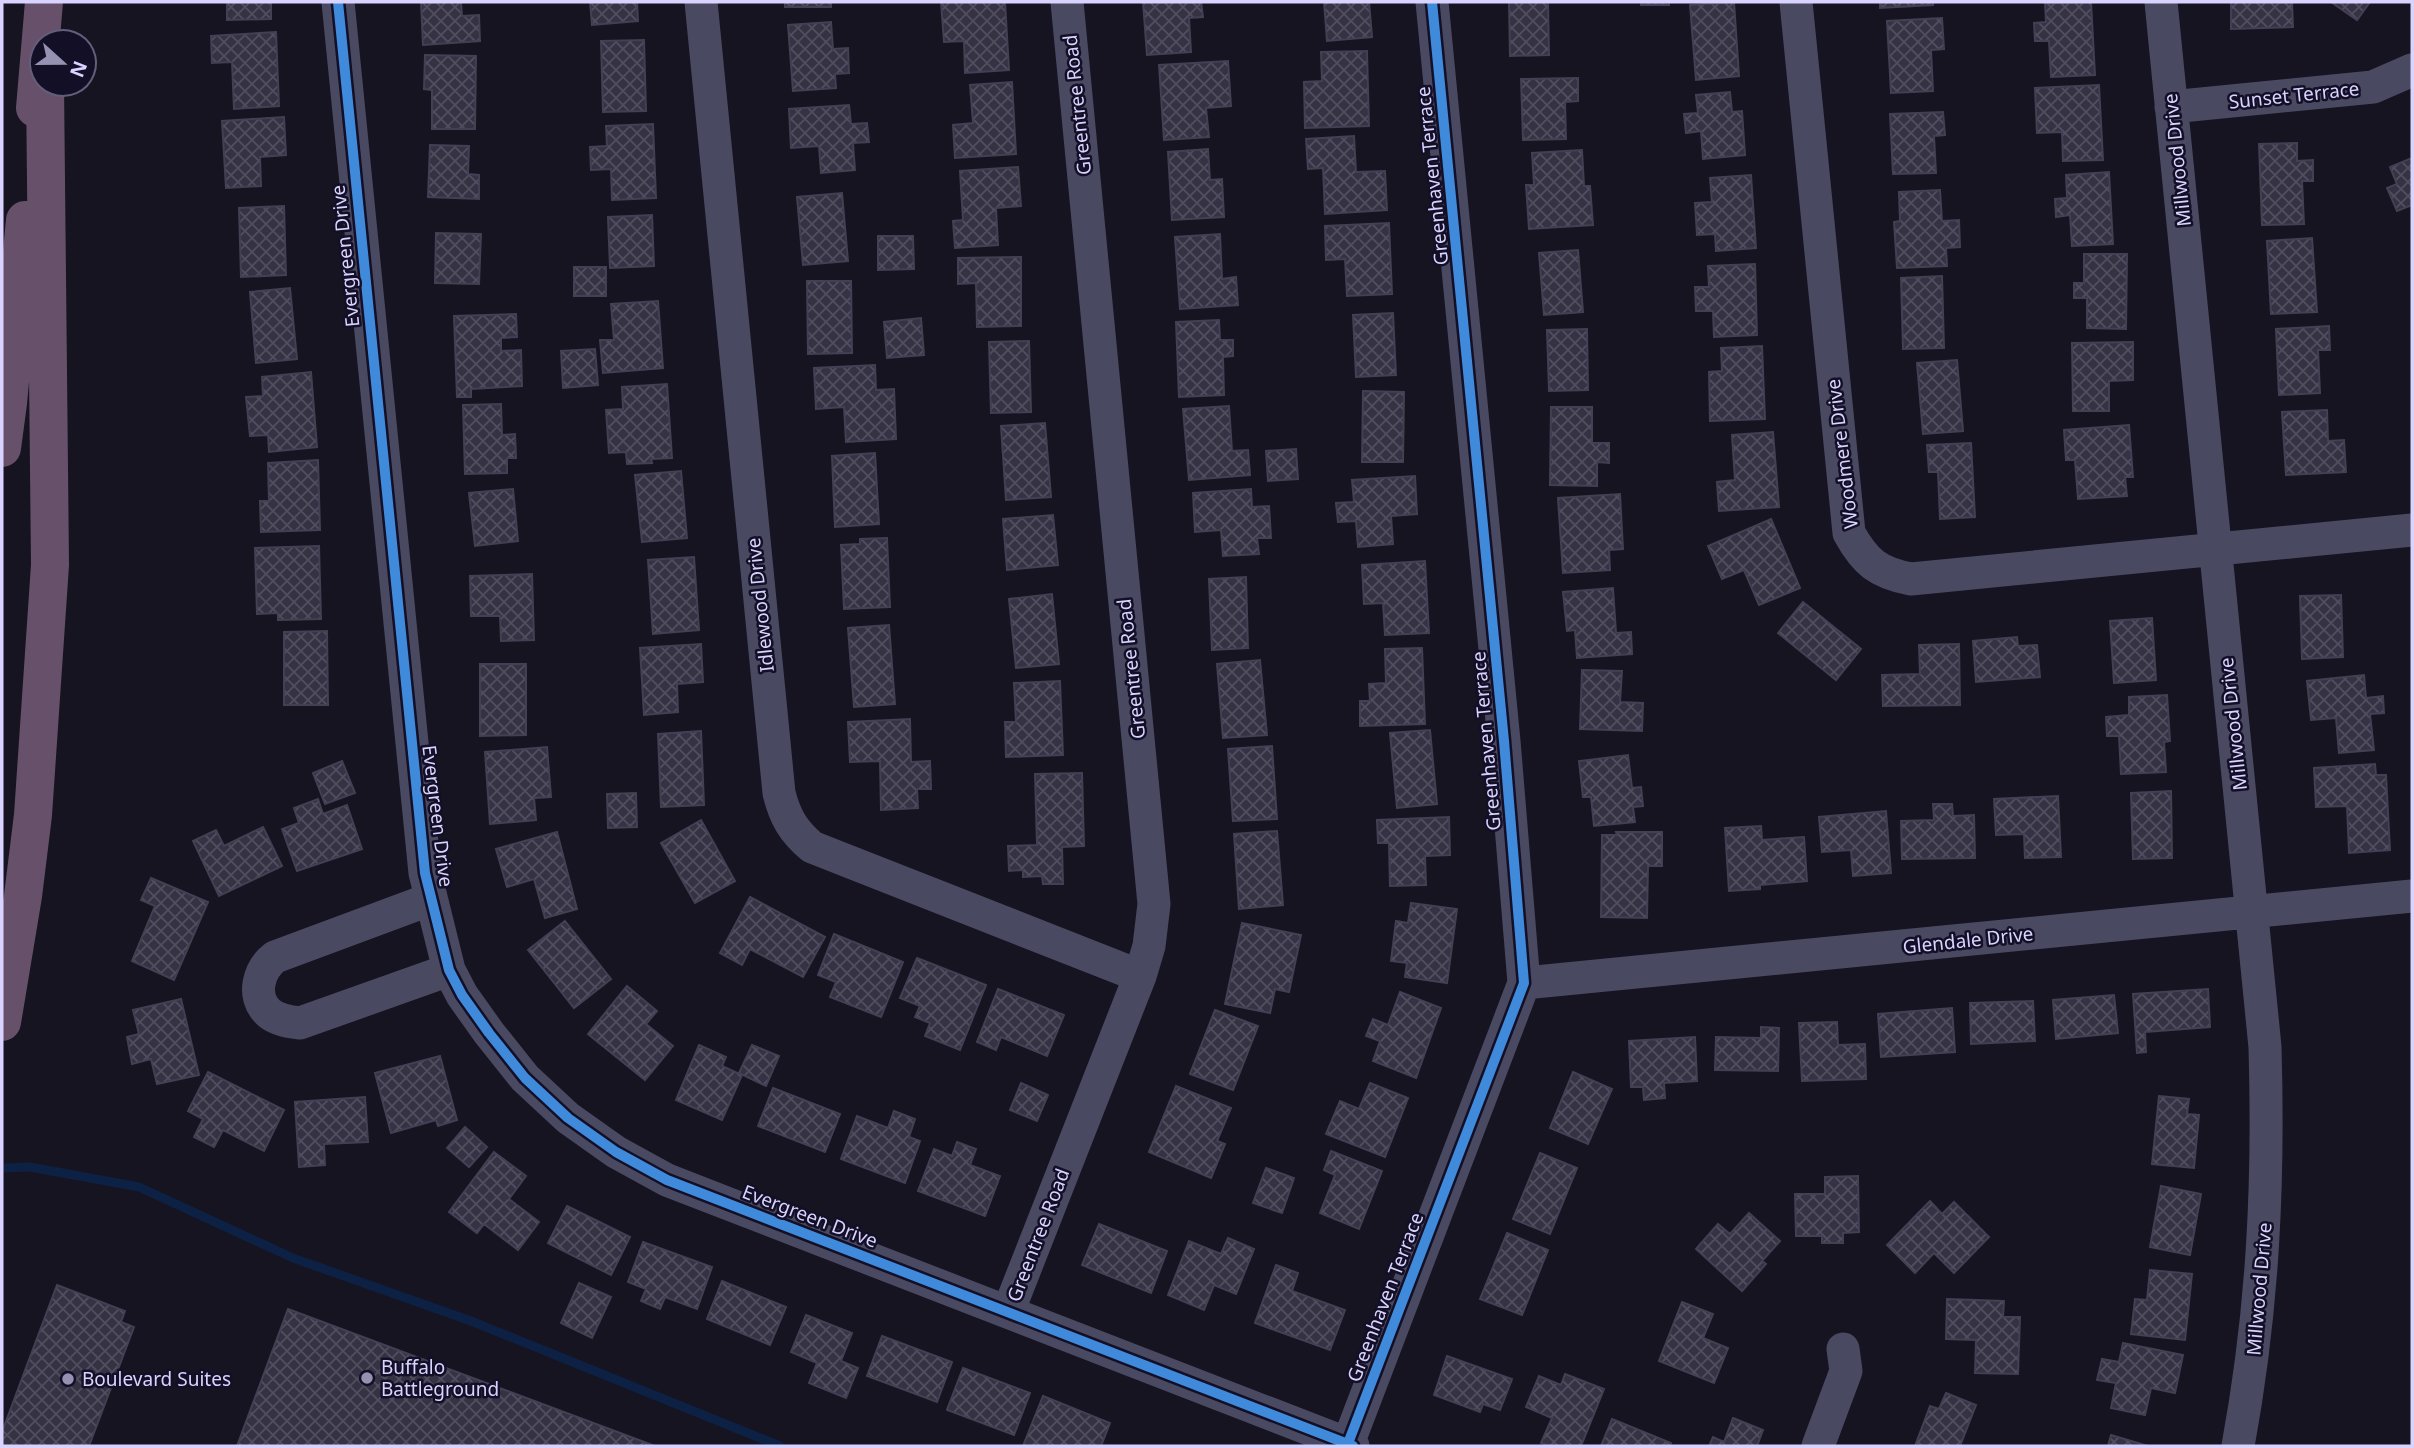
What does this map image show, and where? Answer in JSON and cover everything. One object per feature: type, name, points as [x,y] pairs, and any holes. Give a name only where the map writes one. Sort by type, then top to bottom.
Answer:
[{"type":"highway","points":[[2,448],[44,17]]},
{"type":"highway","points":[[2,1021],[23,896],[33,815],[50,565],[45,98]]},
{"type":"street","name":"Evergreen Drive","points":[[338,2],[422,844],[431,899],[449,970],[461,995],[526,1078],[568,1118],[616,1152],[667,1180],[1349,1446]]},
{"type":"street","name":"Idlewood Drive","points":[[701,2],[779,793],[785,816],[796,833],[812,847],[1140,976]]},
{"type":"street","name":"Greentree Road","points":[[1008,1312],[1140,976],[1149,946],[1154,904],[1067,2]]},
{"type":"street","name":"Greenhaven Terrace","points":[[1349,1446],[1524,983],[1504,741],[1432,2]]},
{"type":"street","name":"Woodmere Drive","points":[[1796,2],[1849,533],[1860,552],[1877,569],[1892,576],[1911,579],[2412,530]]},
{"type":"street","name":"Millwood Drive","points":[[2161,2],[2265,1047],[2268,1135],[2265,1222],[2256,1337],[2238,1446]]},
{"type":"street","name":"Sunset Terrace","points":[[2171,107],[2373,87],[2412,70]]},
{"type":"street","name":"Glendale Drive","points":[[1524,983],[2412,896]]},
{"type":"street","name":"Evergreen Drive","points":[[431,899],[275,957],[263,966],[258,984],[261,1002],[268,1013],[285,1021],[300,1023],[449,970]]},
{"type":"street","points":[[1818,1446],[1846,1371],[1843,1349]]},
{"type":"building","points":[[227,2],[271,2],[271,19],[227,20]]},
{"type":"building","points":[[421,2],[461,2],[462,16],[479,15],[480,41],[423,45]]},
{"type":"building","points":[[590,2],[637,2],[638,21],[592,25]]},
{"type":"building","points":[[785,2],[831,2],[831,7],[785,7]]},
{"type":"building","points":[[941,2],[1005,2],[1009,70],[965,73],[964,41],[944,42]]},
{"type":"building","points":[[1143,2],[1201,2],[1203,17],[1189,18],[1191,52],[1147,55]]},
{"type":"building","points":[[1324,2],[1369,2],[1372,37],[1327,41]]},
{"type":"building","points":[[1509,2],[1548,2],[1549,55],[1510,56]]},
{"type":"building","points":[[1641,2],[1669,2],[1669,5],[1641,5]]},
{"type":"building","points":[[1734,2],[1739,76],[1696,80],[1690,5]]},
{"type":"building","points":[[1880,2],[1933,2],[1933,5],[1880,8]]},
{"type":"building","points":[[2091,2],[2095,75],[2051,77],[2049,41],[2035,41],[2034,23],[2046,22],[2045,3]]},
{"type":"building","points":[[2231,2],[2292,2],[2293,27],[2231,29]]},
{"type":"building","points":[[2331,2],[2370,2],[2357,20]]},
{"type":"building","points":[[1942,18],[1944,49],[1931,50],[1933,91],[1891,93],[1887,21]]},
{"type":"building","points":[[831,22],[833,49],[848,48],[849,73],[835,74],[836,88],[793,91],[788,25]]},
{"type":"building","points":[[276,32],[279,106],[234,109],[232,62],[212,63],[211,36]]},
{"type":"building","points":[[644,40],[646,111],[603,112],[601,41]]},
{"type":"building","points":[[1367,51],[1369,126],[1305,128],[1304,82],[1322,81],[1321,52]]},
{"type":"building","points":[[425,55],[476,56],[475,129],[432,129],[432,90],[424,89]]},
{"type":"building","points":[[1228,61],[1231,106],[1206,108],[1209,137],[1164,140],[1159,65]]},
{"type":"building","points":[[1578,78],[1578,101],[1565,102],[1566,139],[1523,140],[1521,79]]},
{"type":"building","points":[[1012,82],[1016,154],[955,158],[953,125],[973,123],[970,85]]},
{"type":"building","points":[[2099,85],[2103,160],[2063,161],[2062,132],[2037,133],[2035,88]]},
{"type":"building","points":[[1730,92],[1732,112],[1742,111],[1745,155],[1703,159],[1701,131],[1686,133],[1684,114],[1698,113],[1696,95]]},
{"type":"building","points":[[849,105],[851,124],[867,123],[869,142],[853,143],[855,170],[821,173],[819,146],[791,148],[789,109]]},
{"type":"building","points":[[1943,112],[1945,135],[1934,136],[1936,173],[1893,174],[1890,114]]},
{"type":"building","points":[[284,117],[286,155],[260,157],[261,186],[226,188],[222,121]]},
{"type":"building","points":[[653,124],[656,198],[612,200],[611,169],[591,170],[590,147],[607,146],[606,126]]},
{"type":"building","points":[[1354,136],[1356,172],[1385,171],[1387,210],[1325,214],[1323,168],[1308,169],[1306,139]]},
{"type":"building","points":[[2297,143],[2297,161],[2313,160],[2313,181],[2302,181],[2304,224],[2262,225],[2259,144]]},
{"type":"building","points":[[430,145],[469,146],[468,174],[479,175],[479,199],[428,197]]},
{"type":"building","points":[[1208,149],[1210,180],[1222,179],[1224,217],[1172,220],[1168,152]]},
{"type":"building","points":[[1582,150],[1584,186],[1590,186],[1593,225],[1529,229],[1526,185],[1534,185],[1532,153]]},
{"type":"building","points":[[2412,158],[2412,205],[2397,211],[2387,188],[2397,184],[2390,167]]},
{"type":"building","points":[[1018,167],[1021,206],[996,208],[998,245],[955,248],[953,221],[963,220],[960,171]]},
{"type":"building","points":[[2109,172],[2113,244],[2072,246],[2070,215],[2056,217],[2055,199],[2067,198],[2066,175]]},
{"type":"building","points":[[1751,175],[1756,248],[1716,251],[1715,234],[1697,235],[1695,203],[1712,202],[1710,178]]},
{"type":"building","points":[[1940,190],[1942,221],[1959,220],[1960,247],[1946,248],[1947,266],[1897,268],[1894,222],[1900,221],[1899,192]]},
{"type":"building","points":[[842,193],[848,261],[803,265],[797,197]]},
{"type":"building","points":[[284,206],[286,275],[241,277],[239,208]]},
{"type":"building","points":[[652,215],[654,266],[610,268],[608,217]]},
{"type":"building","points":[[1389,223],[1392,294],[1347,296],[1345,259],[1326,260],[1325,226]]},
{"type":"building","points":[[436,233],[481,234],[479,284],[435,283]]},
{"type":"building","points":[[1220,234],[1222,279],[1236,277],[1238,305],[1180,309],[1175,237]]},
{"type":"building","points":[[878,236],[913,236],[914,269],[878,270]]},
{"type":"building","points":[[2312,238],[2317,312],[2271,314],[2267,241]]},
{"type":"building","points":[[1578,250],[1583,312],[1544,315],[1539,253]]},
{"type":"building","points":[[2084,254],[2127,254],[2126,329],[2087,328],[2087,298],[2074,298],[2074,283],[2084,283]]},
{"type":"building","points":[[1021,257],[1021,326],[977,327],[976,283],[958,284],[958,258]]},
{"type":"building","points":[[1755,264],[1757,335],[1714,337],[1713,311],[1696,311],[1695,287],[1709,287],[1708,266]]},
{"type":"building","points":[[574,267],[606,267],[606,296],[574,296]]},
{"type":"building","points":[[1942,276],[1944,348],[1903,349],[1901,278]]},
{"type":"building","points":[[807,281],[851,281],[852,353],[808,354]]},
{"type":"building","points":[[290,288],[297,359],[256,363],[250,292]]},
{"type":"building","points":[[658,301],[663,368],[603,373],[600,340],[614,340],[611,304]]},
{"type":"building","points":[[1393,313],[1396,375],[1356,377],[1353,315]]},
{"type":"building","points":[[516,314],[517,337],[501,338],[501,351],[521,350],[522,386],[471,389],[471,397],[457,397],[454,316]]},
{"type":"building","points":[[921,318],[924,355],[887,358],[884,322]]},
{"type":"building","points":[[1219,320],[1220,340],[1233,340],[1233,356],[1223,357],[1224,395],[1179,397],[1176,322]]},
{"type":"building","points":[[2329,326],[2330,350],[2318,350],[2320,393],[2279,395],[2276,329]]},
{"type":"building","points":[[1587,329],[1588,390],[1549,391],[1547,330]]},
{"type":"building","points":[[1029,341],[1031,412],[991,413],[989,342]]},
{"type":"building","points":[[2133,342],[2133,380],[2109,381],[2109,411],[2073,411],[2072,343]]},
{"type":"building","points":[[1762,346],[1765,419],[1710,421],[1709,372],[1722,371],[1721,348]]},
{"type":"building","points":[[595,349],[598,385],[563,388],[561,351]]},
{"type":"building","points":[[1957,360],[1963,431],[1923,434],[1917,363]]},
{"type":"building","points":[[875,365],[876,390],[894,389],[896,439],[846,442],[844,407],[816,409],[814,368]]},
{"type":"building","points":[[311,372],[317,447],[269,452],[268,435],[250,436],[246,397],[263,396],[262,377]]},
{"type":"building","points":[[667,384],[672,458],[651,459],[652,463],[627,464],[626,452],[609,453],[606,410],[623,409],[622,387]]},
{"type":"building","points":[[1363,391],[1404,392],[1403,462],[1362,462]]},
{"type":"building","points":[[501,404],[502,435],[515,434],[516,458],[507,458],[507,473],[465,474],[463,405]]},
{"type":"building","points":[[1229,406],[1232,451],[1248,450],[1250,475],[1189,480],[1183,409]]},
{"type":"building","points":[[1551,407],[1592,407],[1592,443],[1609,443],[1609,463],[1597,462],[1597,486],[1550,485]]},
{"type":"building","points":[[2327,410],[2328,441],[2344,440],[2346,472],[2286,475],[2282,412]]},
{"type":"building","points":[[1045,423],[1051,497],[1006,500],[1001,426]]},
{"type":"building","points":[[2129,425],[2133,477],[2125,477],[2127,496],[2078,499],[2075,460],[2066,460],[2064,430]]},
{"type":"building","points":[[1773,432],[1779,507],[1719,511],[1717,482],[1735,480],[1732,435]]},
{"type":"building","points":[[1971,443],[1975,517],[1940,519],[1938,472],[1929,472],[1927,445]]},
{"type":"building","points":[[1296,449],[1298,479],[1268,481],[1266,451]]},
{"type":"building","points":[[875,453],[879,524],[835,527],[832,456]]},
{"type":"building","points":[[318,460],[320,530],[261,532],[260,501],[269,501],[268,463]]},
{"type":"building","points":[[681,471],[687,538],[642,542],[635,475]]},
{"type":"building","points":[[1415,476],[1417,514],[1391,516],[1393,544],[1358,547],[1356,521],[1338,522],[1336,503],[1354,502],[1352,480]]},
{"type":"building","points":[[513,489],[518,541],[475,546],[469,493]]},
{"type":"building","points":[[1251,489],[1252,507],[1269,506],[1271,538],[1257,538],[1259,554],[1223,556],[1221,530],[1195,532],[1193,493]]},
{"type":"building","points":[[1620,494],[1623,549],[1609,550],[1610,570],[1563,573],[1558,498]]},
{"type":"building","points":[[1053,515],[1058,565],[1007,570],[1003,519]]},
{"type":"building","points":[[1771,519],[1800,588],[1759,605],[1744,570],[1722,579],[1708,546]]},
{"type":"building","points":[[887,538],[890,607],[844,609],[841,545],[860,544],[860,539]]},
{"type":"building","points":[[319,546],[321,619],[278,620],[278,613],[257,614],[255,548]]},
{"type":"building","points":[[694,557],[699,630],[653,634],[648,560]]},
{"type":"building","points":[[1425,561],[1429,633],[1385,635],[1383,603],[1364,604],[1362,565]]},
{"type":"building","points":[[532,574],[534,640],[501,641],[500,616],[471,616],[470,576]]},
{"type":"building","points":[[1246,577],[1248,648],[1212,650],[1209,579]]},
{"type":"building","points":[[1613,588],[1616,633],[1631,632],[1632,654],[1577,658],[1575,630],[1567,631],[1563,592]]},
{"type":"building","points":[[1052,594],[1059,664],[1016,668],[1009,599]]},
{"type":"building","points":[[2341,595],[2343,657],[2302,659],[2300,596]]},
{"type":"building","points":[[1803,602],[1861,649],[1836,680],[1778,633]]},
{"type":"building","points":[[2152,618],[2156,680],[2114,683],[2110,621]]},
{"type":"building","points":[[889,625],[895,704],[854,707],[848,628]]},
{"type":"building","points":[[327,631],[328,705],[284,705],[284,632]]},
{"type":"building","points":[[2017,637],[2018,646],[2037,645],[2040,677],[1976,682],[1973,641]]},
{"type":"building","points":[[701,644],[703,682],[677,684],[678,712],[644,715],[640,648]]},
{"type":"building","points":[[1959,644],[1960,705],[1883,706],[1882,675],[1920,674],[1919,645]]},
{"type":"building","points":[[1422,648],[1425,724],[1360,726],[1360,701],[1370,701],[1369,684],[1386,683],[1385,649]]},
{"type":"building","points":[[1260,660],[1267,735],[1223,738],[1217,664]]},
{"type":"building","points":[[480,664],[526,664],[526,735],[480,736]]},
{"type":"building","points":[[1582,670],[1622,671],[1620,702],[1643,703],[1642,731],[1580,729]]},
{"type":"building","points":[[2364,675],[2366,698],[2383,696],[2384,713],[2370,714],[2374,750],[2339,753],[2336,718],[2311,720],[2307,681]]},
{"type":"building","points":[[1060,681],[1063,755],[1006,757],[1005,722],[1016,722],[1014,683]]},
{"type":"building","points":[[2167,695],[2170,741],[2164,742],[2166,772],[2121,774],[2119,736],[2107,736],[2106,717],[2129,715],[2129,697]]},
{"type":"building","points":[[910,719],[911,762],[930,761],[931,789],[917,789],[918,808],[881,810],[880,761],[850,762],[848,722]]},
{"type":"building","points":[[1430,730],[1437,804],[1397,808],[1390,733]]},
{"type":"building","points":[[701,731],[704,805],[661,807],[658,734]]},
{"type":"building","points":[[1272,746],[1277,819],[1233,821],[1228,749]]},
{"type":"building","points":[[547,747],[551,797],[534,798],[536,820],[490,824],[485,752]]},
{"type":"building","points":[[1628,755],[1632,788],[1641,787],[1643,806],[1633,807],[1635,822],[1594,826],[1591,797],[1583,797],[1579,761]]},
{"type":"building","points":[[342,761],[355,793],[325,804],[313,773]]},
{"type":"building","points":[[2375,764],[2376,775],[2386,775],[2390,850],[2349,853],[2347,806],[2316,807],[2314,768]]},
{"type":"building","points":[[1082,773],[1084,846],[1062,847],[1063,884],[1043,884],[1042,876],[1023,877],[1023,870],[1009,871],[1008,846],[1037,845],[1035,774]]},
{"type":"building","points":[[2171,791],[2172,858],[2133,859],[2131,793]]},
{"type":"building","points":[[636,793],[637,827],[608,828],[607,794]]},
{"type":"building","points":[[2058,796],[2061,857],[2025,858],[2024,834],[1996,835],[1994,799]]},
{"type":"building","points":[[318,799],[323,814],[347,805],[362,849],[297,871],[282,829],[299,823],[294,808]]},
{"type":"building","points":[[1933,804],[1952,804],[1953,816],[1974,815],[1975,858],[1902,859],[1901,821],[1934,820]]},
{"type":"building","points":[[1886,811],[1891,873],[1853,876],[1851,850],[1822,852],[1819,817]]},
{"type":"building","points":[[1449,817],[1450,855],[1425,856],[1426,885],[1390,886],[1389,843],[1378,843],[1377,820]]},
{"type":"building","points":[[701,820],[735,881],[695,903],[661,843]]},
{"type":"building","points":[[1761,826],[1762,840],[1804,837],[1807,881],[1729,891],[1725,828]]},
{"type":"building","points":[[263,827],[282,866],[219,896],[193,841],[216,830],[224,846]]},
{"type":"building","points":[[1277,831],[1283,905],[1239,909],[1234,834]]},
{"type":"building","points":[[557,832],[577,909],[545,918],[534,879],[507,887],[496,849]]},
{"type":"building","points":[[1616,832],[1662,832],[1662,866],[1648,866],[1647,918],[1601,917],[1602,835],[1617,835]]},
{"type":"building","points":[[151,878],[208,902],[174,980],[132,961],[155,906],[141,900]]},
{"type":"building","points":[[750,897],[825,937],[803,977],[750,949],[742,965],[720,953]]},
{"type":"building","points":[[1411,903],[1457,909],[1447,983],[1405,977],[1407,963],[1391,961],[1396,921],[1408,923]]},
{"type":"building","points":[[565,921],[611,979],[574,1008],[528,950]]},
{"type":"building","points":[[1242,923],[1301,935],[1289,992],[1275,989],[1270,1013],[1225,1004]]},
{"type":"building","points":[[834,934],[903,962],[881,1017],[830,997],[836,982],[818,975]]},
{"type":"building","points":[[917,958],[986,985],[960,1050],[925,1036],[930,1023],[915,1017],[920,1006],[900,998]]},
{"type":"building","points":[[627,986],[657,1011],[646,1024],[673,1046],[645,1080],[588,1034]]},
{"type":"building","points":[[998,989],[1064,1015],[1047,1056],[1001,1037],[996,1050],[977,1042]]},
{"type":"building","points":[[2208,989],[2210,1027],[2145,1032],[2146,1052],[2137,1053],[2133,994]]},
{"type":"building","points":[[1400,992],[1441,1008],[1416,1078],[1373,1061],[1380,1041],[1366,1036],[1373,1019],[1388,1025]]},
{"type":"building","points":[[2114,995],[2118,1033],[2056,1039],[2053,1000]]},
{"type":"building","points":[[181,999],[199,1075],[157,1084],[151,1059],[132,1064],[127,1037],[139,1034],[133,1010]]},
{"type":"building","points":[[2033,1001],[2035,1041],[1971,1044],[1970,1003]]},
{"type":"building","points":[[1952,1008],[1955,1052],[1881,1057],[1878,1014]]},
{"type":"building","points":[[1215,1010],[1258,1026],[1233,1090],[1190,1074]]},
{"type":"building","points":[[1837,1022],[1838,1045],[1865,1044],[1866,1079],[1802,1081],[1799,1023]]},
{"type":"building","points":[[1761,1027],[1779,1028],[1778,1071],[1715,1070],[1716,1037],[1761,1038]]},
{"type":"building","points":[[1695,1037],[1697,1081],[1664,1083],[1665,1098],[1644,1100],[1643,1087],[1631,1087],[1629,1041]]},
{"type":"building","points":[[699,1045],[726,1057],[722,1066],[742,1075],[722,1120],[676,1100]]},
{"type":"building","points":[[752,1045],[779,1056],[766,1086],[739,1073]]},
{"type":"building","points":[[440,1056],[457,1120],[438,1126],[436,1120],[391,1133],[375,1073]]},
{"type":"building","points":[[208,1072],[284,1110],[264,1151],[223,1130],[214,1147],[194,1137],[203,1119],[188,1111]]},
{"type":"building","points":[[1573,1072],[1612,1089],[1588,1144],[1550,1128]]},
{"type":"building","points":[[1021,1083],[1048,1095],[1037,1121],[1010,1110]]},
{"type":"building","points":[[1370,1083],[1408,1098],[1385,1157],[1326,1134],[1340,1101],[1359,1109]]},
{"type":"building","points":[[1176,1086],[1231,1108],[1217,1141],[1225,1144],[1211,1178],[1149,1152]]},
{"type":"building","points":[[773,1088],[840,1114],[825,1152],[758,1126]]},
{"type":"building","points":[[2159,1096],[2189,1099],[2187,1114],[2199,1115],[2194,1168],[2152,1164]]},
{"type":"building","points":[[365,1097],[368,1142],[324,1144],[325,1165],[299,1167],[295,1102]]},
{"type":"building","points":[[894,1111],[915,1119],[909,1137],[920,1141],[905,1183],[841,1159],[857,1116],[888,1128]]},
{"type":"building","points":[[465,1127],[487,1147],[469,1167],[447,1148]]},
{"type":"building","points":[[957,1142],[976,1149],[970,1165],[1000,1176],[985,1216],[918,1191],[934,1149],[952,1156]]},
{"type":"building","points":[[1331,1151],[1382,1171],[1359,1229],[1320,1213],[1335,1175],[1324,1170]]},
{"type":"building","points":[[494,1152],[526,1176],[509,1199],[539,1222],[518,1250],[484,1224],[477,1233],[449,1212]]},
{"type":"building","points":[[1540,1153],[1577,1168],[1550,1234],[1513,1219]]},
{"type":"building","points":[[1266,1168],[1294,1178],[1282,1213],[1253,1203]]},
{"type":"building","points":[[1858,1176],[1859,1232],[1843,1233],[1843,1243],[1822,1243],[1822,1236],[1796,1236],[1795,1194],[1825,1194],[1825,1177]]},
{"type":"building","points":[[2161,1186],[2201,1194],[2190,1255],[2150,1247]]},
{"type":"building","points":[[1930,1201],[1942,1214],[1954,1202],[1989,1237],[1954,1273],[1934,1253],[1915,1273],[1887,1245]]},
{"type":"building","points":[[567,1206],[630,1237],[611,1275],[548,1243]]},
{"type":"building","points":[[1749,1213],[1780,1241],[1762,1261],[1766,1264],[1742,1291],[1696,1249],[1718,1224],[1730,1234]]},
{"type":"building","points":[[1099,1224],[1167,1251],[1151,1293],[1082,1265]]},
{"type":"building","points":[[1507,1233],[1548,1250],[1522,1315],[1480,1299]]},
{"type":"building","points":[[1228,1238],[1254,1249],[1236,1294],[1214,1285],[1204,1310],[1168,1295],[1189,1241],[1221,1254]]},
{"type":"building","points":[[643,1242],[712,1267],[697,1309],[665,1297],[660,1309],[641,1301],[646,1289],[628,1282]]},
{"type":"building","points":[[1276,1265],[1298,1273],[1292,1291],[1345,1310],[1330,1350],[1255,1323]]},
{"type":"building","points":[[2150,1270],[2192,1274],[2185,1340],[2131,1334],[2135,1299],[2147,1300]]},
{"type":"building","points":[[722,1281],[786,1307],[770,1345],[707,1319]]},
{"type":"building","points":[[579,1283],[611,1297],[592,1338],[561,1323]]},
{"type":"building","name":"Boulevard Suites","points":[[57,1285],[125,1311],[121,1322],[134,1327],[89,1446],[2,1446],[2,1432]]},
{"type":"building","points":[[1947,1299],[2004,1301],[2003,1317],[2020,1317],[2018,1374],[1975,1373],[1976,1340],[1946,1339]]},
{"type":"building","points":[[1682,1302],[1713,1314],[1703,1338],[1728,1348],[1714,1383],[1659,1361]]},
{"type":"building","name":"Buffalo Battleground","points":[[288,1309],[655,1446],[237,1446]]},
{"type":"building","points":[[806,1315],[852,1333],[841,1361],[858,1368],[846,1398],[809,1383],[817,1363],[791,1352]]},
{"type":"building","points":[[882,1336],[952,1362],[937,1402],[867,1376]]},
{"type":"building","points":[[2123,1343],[2183,1355],[2175,1393],[2151,1388],[2145,1415],[2111,1408],[2116,1383],[2097,1380],[2102,1359],[2119,1362]]},
{"type":"building","points":[[1447,1356],[1512,1379],[1500,1410],[1483,1404],[1480,1412],[1434,1395]]},
{"type":"building","points":[[963,1368],[1030,1393],[1014,1435],[947,1410]]},
{"type":"building","points":[[1565,1374],[1604,1389],[1581,1446],[1549,1446],[1541,1443],[1552,1418],[1526,1407],[1539,1376],[1561,1385]]},
{"type":"building","points":[[1946,1393],[1976,1405],[1960,1446],[1915,1446],[1930,1406],[1939,1409]]},
{"type":"building","points":[[1043,1396],[1110,1423],[1101,1446],[1023,1446]]},
{"type":"building","points":[[1733,1418],[1763,1430],[1757,1446],[1709,1446],[1713,1437],[1724,1442]]},
{"type":"building","points":[[1612,1419],[1671,1443],[1670,1446],[1601,1446]]},
{"type":"building","points":[[2111,1435],[2148,1446],[2108,1446]]},
{"type":"waterway","points":[[4,1168],[30,1167],[139,1187],[293,1258],[471,1321],[780,1446]]},
{"type":"cycle path","points":[[338,2],[425,873],[449,970],[462,995],[525,1078],[568,1118],[616,1152],[667,1180],[1353,1446]]},
{"type":"cycle path","points":[[1347,1446],[1524,983],[1504,741],[1432,2]]},
{"type":"place","name":"Buffalo Battleground","points":[[367,1378]]},
{"type":"place","name":"Boulevard Suites","points":[[68,1379]]}]
